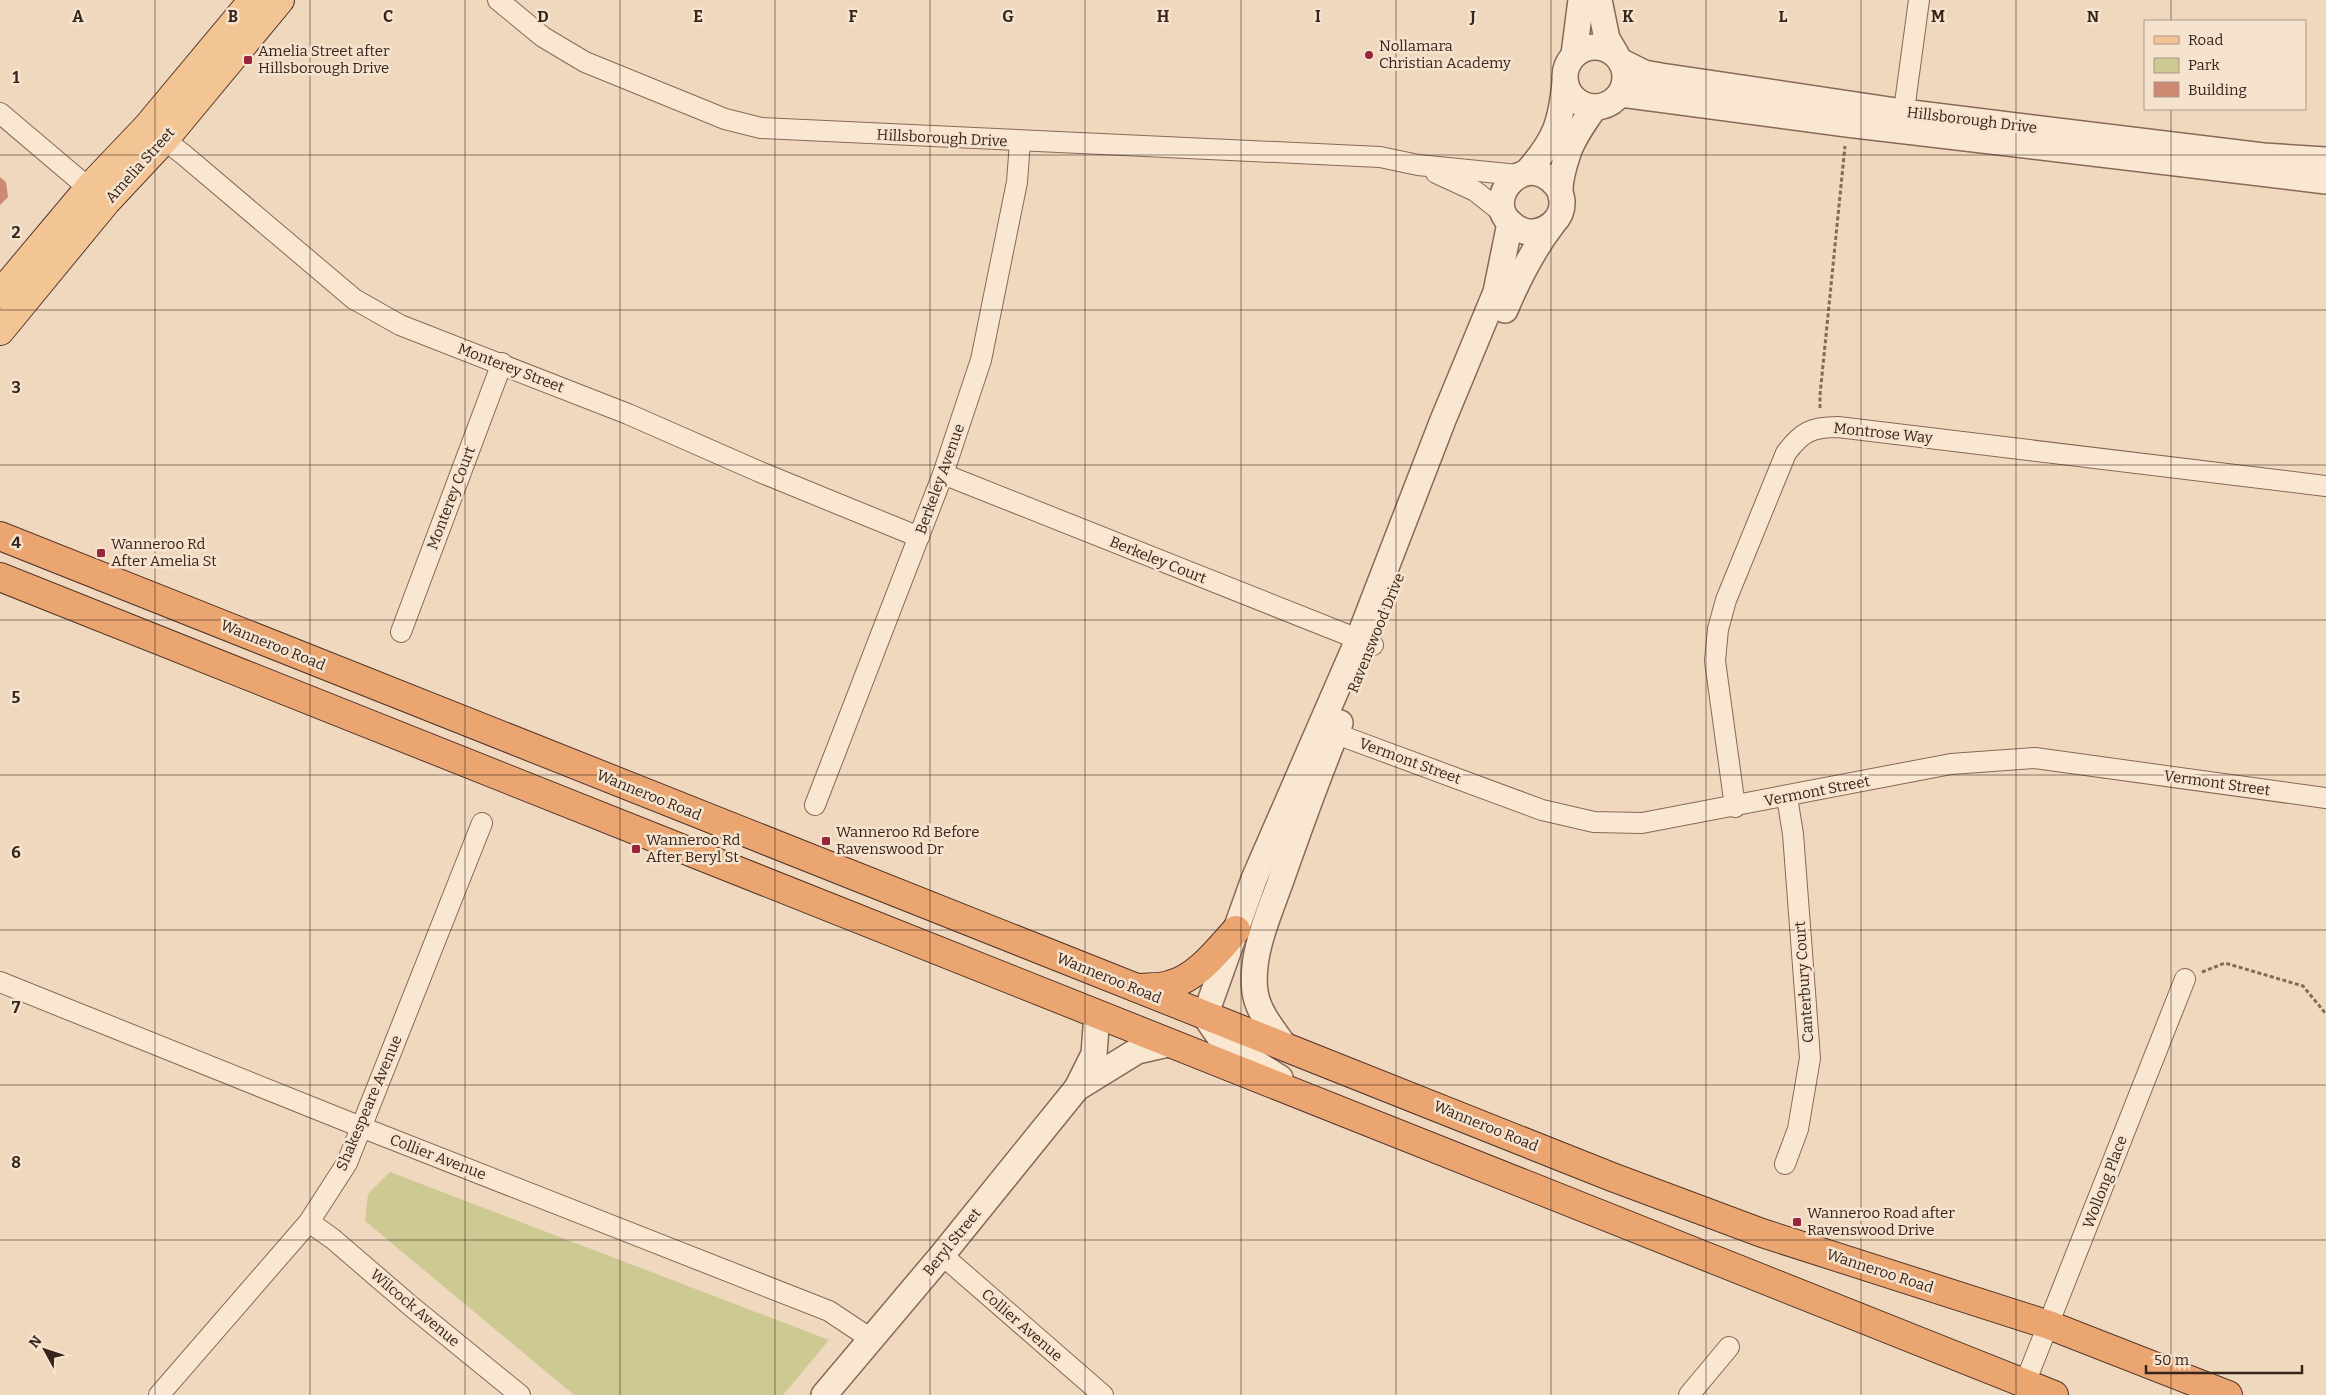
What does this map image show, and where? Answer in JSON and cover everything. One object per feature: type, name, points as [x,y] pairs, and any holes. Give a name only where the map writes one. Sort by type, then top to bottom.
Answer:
[{"type":"highway","name":"Wanneroo Road","points":[[0,536],[1612,1177],[1762,1233],[2049,1325],[2228,1395]]},
{"type":"highway","points":[[0,578],[2054,1395]]},
{"type":"highway","points":[[1133,988],[1170,985],[1188,977],[1213,956],[1236,930]]},
{"type":"main road","name":"Amelia Street","points":[[156,134],[253,0]]},
{"type":"main road","name":"Amelia Street","points":[[0,294],[156,134],[280,0]]},
{"type":"main road","name":"Amelia Street","points":[[0,331],[97,195]]},
{"type":"street","name":"Hillsborough Drive","points":[[498,0],[543,37],[585,62],[725,120],[761,128],[1020,142],[1380,157],[1418,165],[1523,174]]},
{"type":"street","points":[[1574,54],[1581,0]]},
{"type":"street","points":[[1565,82],[1573,98],[1587,106],[1595,107],[1614,101],[1621,94],[1625,84],[1625,73],[1619,58],[1607,39],[1599,0]]},
{"type":"street","points":[[1902,121],[1919,0]]},
{"type":"street","points":[[1595,107],[1568,151],[1562,172],[1560,191],[1562,203],[1559,215],[1552,224],[1542,230],[1531,233],[1519,230],[1507,218],[1501,203],[1503,192],[1509,182],[1523,174],[1555,135],[1563,105],[1565,72],[1568,62],[1574,54],[1582,49],[1595,46],[1607,48],[1619,58]]},
{"type":"street","name":"Hillsborough Drive","points":[[1619,58],[1644,73],[1902,121],[2326,181]]},
{"type":"street","name":"Hillsborough Drive","points":[[1621,94],[1847,124],[1902,121],[2263,156],[2326,160]]},
{"type":"street","points":[[0,113],[97,195]]},
{"type":"street","name":"Monterey Street","points":[[156,134],[354,299],[400,325],[502,363],[628,414],[760,472],[919,537]]},
{"type":"street","name":"Berkeley Avenue","points":[[815,805],[944,474],[981,360],[1017,182],[1020,142]]},
{"type":"street","name":"Hillsborough Drive","points":[[1418,165],[1475,191],[1507,218]]},
{"type":"street","points":[[1523,174],[1537,172],[1547,176],[1555,182],[1560,191]]},
{"type":"street","name":"Ravenswood Drive","points":[[1365,642],[1440,429],[1496,292],[1507,218]]},
{"type":"street","name":"Ravenswood Drive","points":[[1286,1048],[1266,1020],[1255,995],[1254,975],[1258,950],[1328,731],[1518,280],[1540,240],[1552,224]]},
{"type":"street","name":"Monterey Court","points":[[401,632],[502,363]]},
{"type":"street","name":"Montrose Way","points":[[1735,807],[1715,661],[1718,629],[1726,600],[1786,453],[1800,435],[1820,427],[1838,427],[2326,486]]},
{"type":"street","name":"Berkeley Court","points":[[944,474],[1365,642]]},
{"type":"street","name":"Ravenswood Drive","points":[[1205,1016],[1279,817],[1328,731]]},
{"type":"street","name":"Vermont Street","points":[[1328,731],[1542,810],[1594,822],[1642,823],[1735,807],[1951,764],[2035,758],[2326,798]]},
{"type":"street","name":"Canterbury Court","points":[[1785,1164],[1798,1129],[1810,1058],[1793,834],[1787,797]]},
{"type":"street","name":"Shakespeare Avenue","points":[[159,1395],[309,1222],[346,1163],[482,823]]},
{"type":"street","name":"Wollong Place","points":[[2025,1384],[2185,979]]},
{"type":"street","name":"Collier Avenue","points":[[0,982],[828,1311],[871,1339]]},
{"type":"street","name":"Beryl Street","points":[[824,1395],[942,1255],[1077,1088],[1094,1054],[1097,1014]]},
{"type":"street","points":[[1205,1016],[1216,1035],[1230,1048],[1330,1107]]},
{"type":"street","name":"Beryl Street","points":[[1077,1088],[1137,1051],[1168,1044]]},
{"type":"street","name":"Wilcock Avenue","points":[[309,1222],[333,1239],[412,1307],[520,1395]]},
{"type":"street","name":"Collier Avenue","points":[[942,1255],[1103,1395]]},
{"type":"street","points":[[1689,1395],[1729,1346]]},
{"type":"path","points":[[1820,427],[1820,395],[1847,124]]},
{"type":"path","points":[[2185,979],[2225,963],[2304,986],[2326,1014]]},
{"type":"green space","points":[[390,1172],[829,1340],[783,1395],[574,1395],[365,1221],[368,1194]]},
{"type":"building","points":[[0,177],[6,182],[8,197],[0,205]]},
{"type":"place","name":"Nollamara Christian Academy","points":[[1369,55]]},
{"type":"place","name":"Amelia Street after Hillsborough Drive","points":[[248,60]]},
{"type":"place","name":"Wanneroo Rd After Amelia St","points":[[101,553]]},
{"type":"place","name":"Wanneroo Rd Before Ravenswood Dr","points":[[826,841]]},
{"type":"place","name":"Wanneroo Rd After Beryl St","points":[[636,849]]},
{"type":"place","name":"Wanneroo Road after Ravenswood Drive","points":[[1797,1222]]}]
